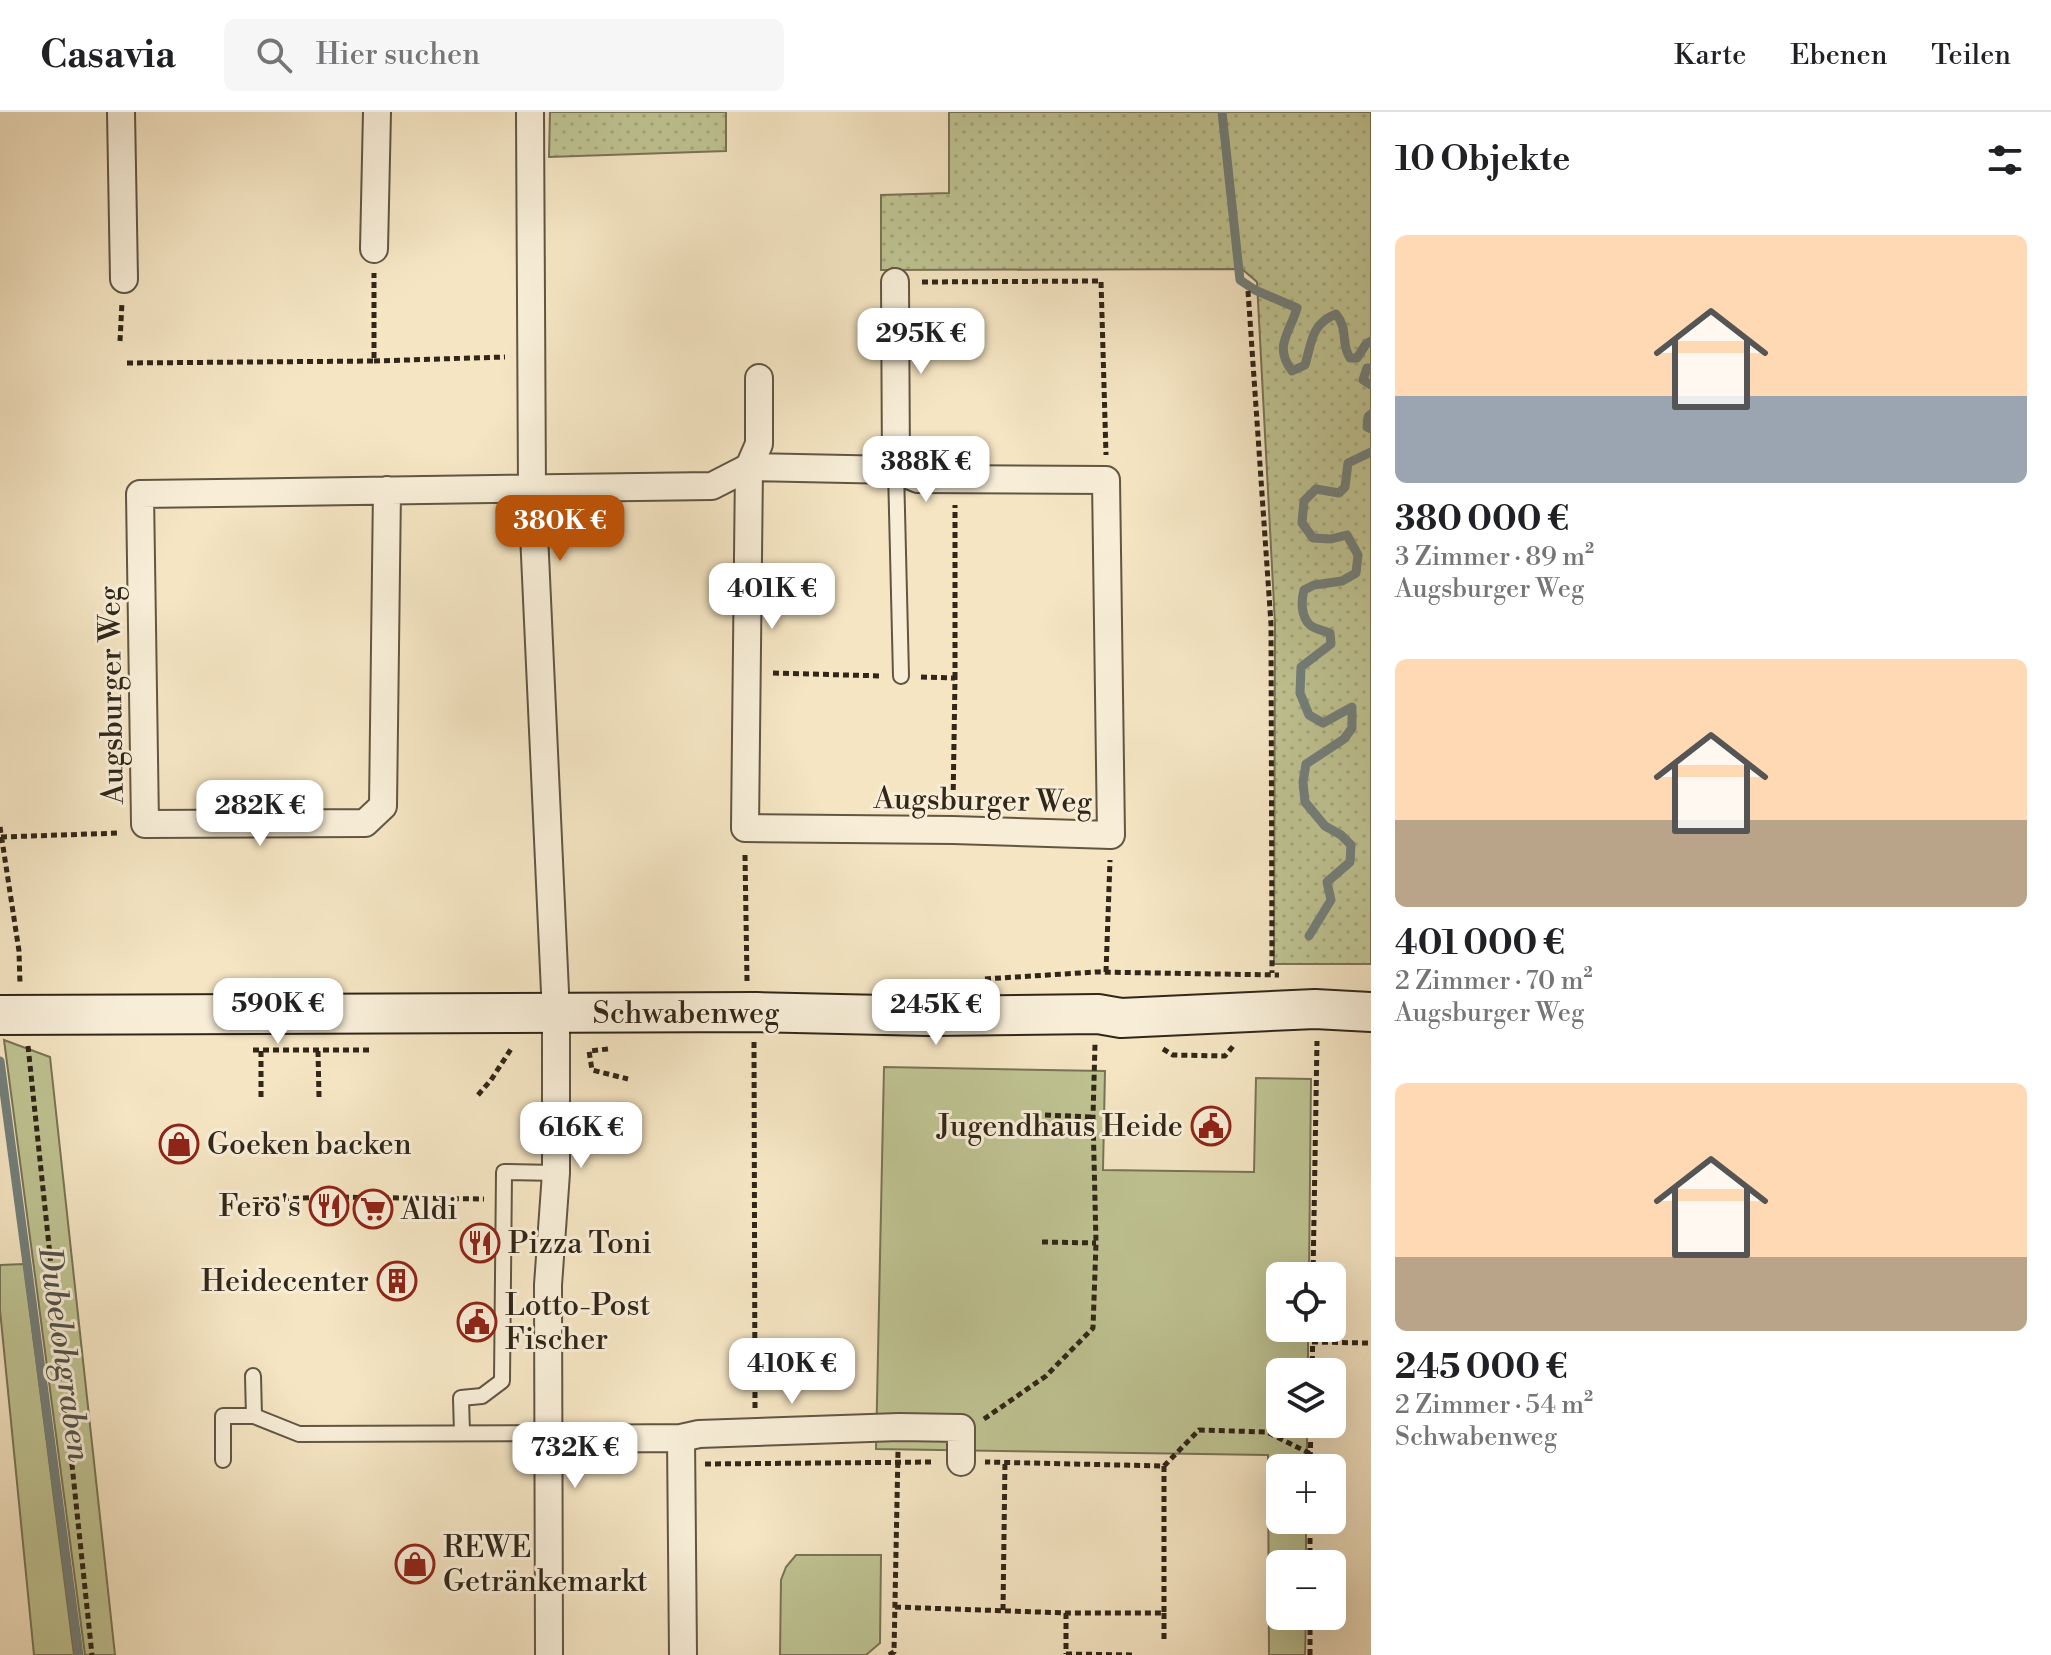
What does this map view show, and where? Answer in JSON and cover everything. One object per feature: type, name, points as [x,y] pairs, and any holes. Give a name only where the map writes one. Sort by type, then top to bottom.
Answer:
[{"type":"street","points":[[121,112],[124,279]]},
{"type":"street","points":[[374,249],[377,112]]},
{"type":"street","points":[[530,112],[532,490],[556,1014],[556,1173],[548,1285],[549,1655]]},
{"type":"street","points":[[895,282],[896,470]]},
{"type":"street","points":[[745,828],[749,467],[759,444],[759,378]]},
{"type":"street","name":"Augsburger Weg","points":[[387,490],[383,806],[365,823],[145,824],[140,494],[387,490],[532,490],[712,486],[749,467],[896,470],[918,479],[1106,480],[1111,835],[745,828]]},
{"type":"street","name":"Schwabenweg","points":[[12,1015],[756,1012],[929,1016],[1098,1014],[1121,1018],[1315,1009],[1371,1012]]},
{"type":"street","points":[[683,1655],[681,1452],[699,1434],[899,1427],[961,1428],[961,1462]]},
{"type":"street","points":[[549,1436],[681,1452]]},
{"type":"lane","points":[[896,470],[901,676]]},
{"type":"lane","points":[[462,1433],[461,1398],[482,1396],[502,1381],[504,1172],[556,1173]]},
{"type":"lane","points":[[253,1376],[254,1416]]},
{"type":"lane","points":[[223,1460],[223,1416],[254,1416],[299,1434],[549,1436]]},
{"type":"path","points":[[374,249],[374,361]]},
{"type":"path","points":[[120,341],[124,279]]},
{"type":"path","points":[[895,282],[1101,281],[1106,480]]},
{"type":"path","points":[[1248,291],[1271,624],[1272,973]]},
{"type":"path","points":[[127,363],[532,357]]},
{"type":"path","points":[[953,830],[955,480]]},
{"type":"path","points":[[747,672],[955,678]]},
{"type":"path","points":[[1,837],[136,833],[145,824]]},
{"type":"path","points":[[0,827],[19,951],[12,1015],[29,1053],[92,1655]]},
{"type":"path","points":[[745,828],[747,981],[756,1012],[755,1433]]},
{"type":"path","points":[[1106,972],[1111,835]]},
{"type":"path","points":[[961,1428],[971,1428],[1046,1376],[1093,1328],[1096,1243],[1093,1117],[1098,1014],[1095,972]]},
{"type":"path","points":[[1313,1262],[1315,1009]]},
{"type":"path","points":[[478,1095],[511,1049]]},
{"type":"path","points":[[261,1051],[261,1098]]},
{"type":"path","points":[[318,1051],[319,1097]]},
{"type":"path","points":[[589,1051],[592,1070],[628,1079]]},
{"type":"path","points":[[1045,1115],[1093,1117]]},
{"type":"path","points":[[253,1200],[330,1197],[504,1200]]},
{"type":"path","points":[[1042,1242],[1096,1243]]},
{"type":"path","points":[[1312,1358],[1312,1342],[1369,1343]]},
{"type":"path","points":[[889,1655],[894,1652],[899,1427]]},
{"type":"path","points":[[1164,1643],[1164,1466],[1199,1430],[1267,1432],[1311,1454],[1311,1438]]},
{"type":"path","points":[[681,1452],[898,1462],[1005,1461],[1164,1466]]},
{"type":"path","points":[[1003,1610],[1005,1461]]},
{"type":"path","points":[[895,1607],[1164,1613]]},
{"type":"path","points":[[1066,1613],[1066,1654],[1136,1655]]},
{"type":"path","points":[[1310,1630],[1310,1655]]},
{"type":"green space","points":[[550,112],[726,112],[726,151],[549,157]]},
{"type":"green space","points":[[949,112],[1371,112],[1371,964],[1274,964],[1275,624],[1257,282],[1242,269],[881,270],[881,195],[949,193]]},
{"type":"green space","points":[[4,1040],[50,1057],[115,1655],[85,1655]]},
{"type":"green space","points":[[884,1067],[1105,1071],[1103,1170],[1254,1172],[1256,1078],[1311,1079],[1309,1262],[1266,1262],[1266,1342],[1308,1342],[1308,1358],[1266,1358],[1266,1438],[1307,1438],[1307,1454],[876,1449]]},
{"type":"green space","points":[[24,1264],[74,1655],[34,1655],[0,1310],[0,1265]]},
{"type":"green space","points":[[1268,1534],[1306,1534],[1306,1550],[1268,1550]]},
{"type":"green space","points":[[796,1555],[881,1555],[880,1643],[866,1655],[780,1655],[781,1580],[786,1567]]},
{"type":"green space","points":[[1269,1630],[1306,1630],[1305,1655],[1269,1655]]},
{"type":"waterway","points":[[1222,112],[1240,280],[1297,308],[1283,347],[1286,362],[1292,371],[1305,365],[1317,328],[1336,314],[1350,358],[1357,358],[1371,341]]},
{"type":"waterway","points":[[1371,368],[1367,368],[1363,380],[1371,385]]},
{"type":"waterway","points":[[1371,414],[1367,427],[1371,429]]},
{"type":"waterway","points":[[1309,936],[1331,900],[1327,882],[1350,862],[1351,845],[1325,826],[1305,802],[1303,782],[1306,764],[1344,739],[1352,728],[1352,707],[1323,723],[1309,715],[1300,693],[1301,667],[1331,644],[1330,633],[1307,622],[1302,599],[1304,590],[1314,585],[1342,581],[1356,573],[1358,555],[1347,535],[1331,539],[1313,538],[1302,523],[1304,501],[1316,489],[1339,493],[1345,487],[1348,463],[1371,452]]},
{"type":"waterway","name":"Dubelohgraben","points":[[0,1061],[79,1655]]},
{"type":"place","name":"Jugendhaus Heide","points":[[1211,1126]]},
{"type":"place","name":"Goeken backen","points":[[179,1144]]},
{"type":"place","name":"Fero's","points":[[329,1206]]},
{"type":"place","name":"Aldi","points":[[373,1209]]},
{"type":"place","name":"Pizza Toni","points":[[480,1243]]},
{"type":"place","name":"Heidecenter","points":[[397,1281]]},
{"type":"place","name":"Lotto-Post Fischer","points":[[477,1322]]},
{"type":"place","name":"REWE Getränkemarkt","points":[[415,1564]]}]
